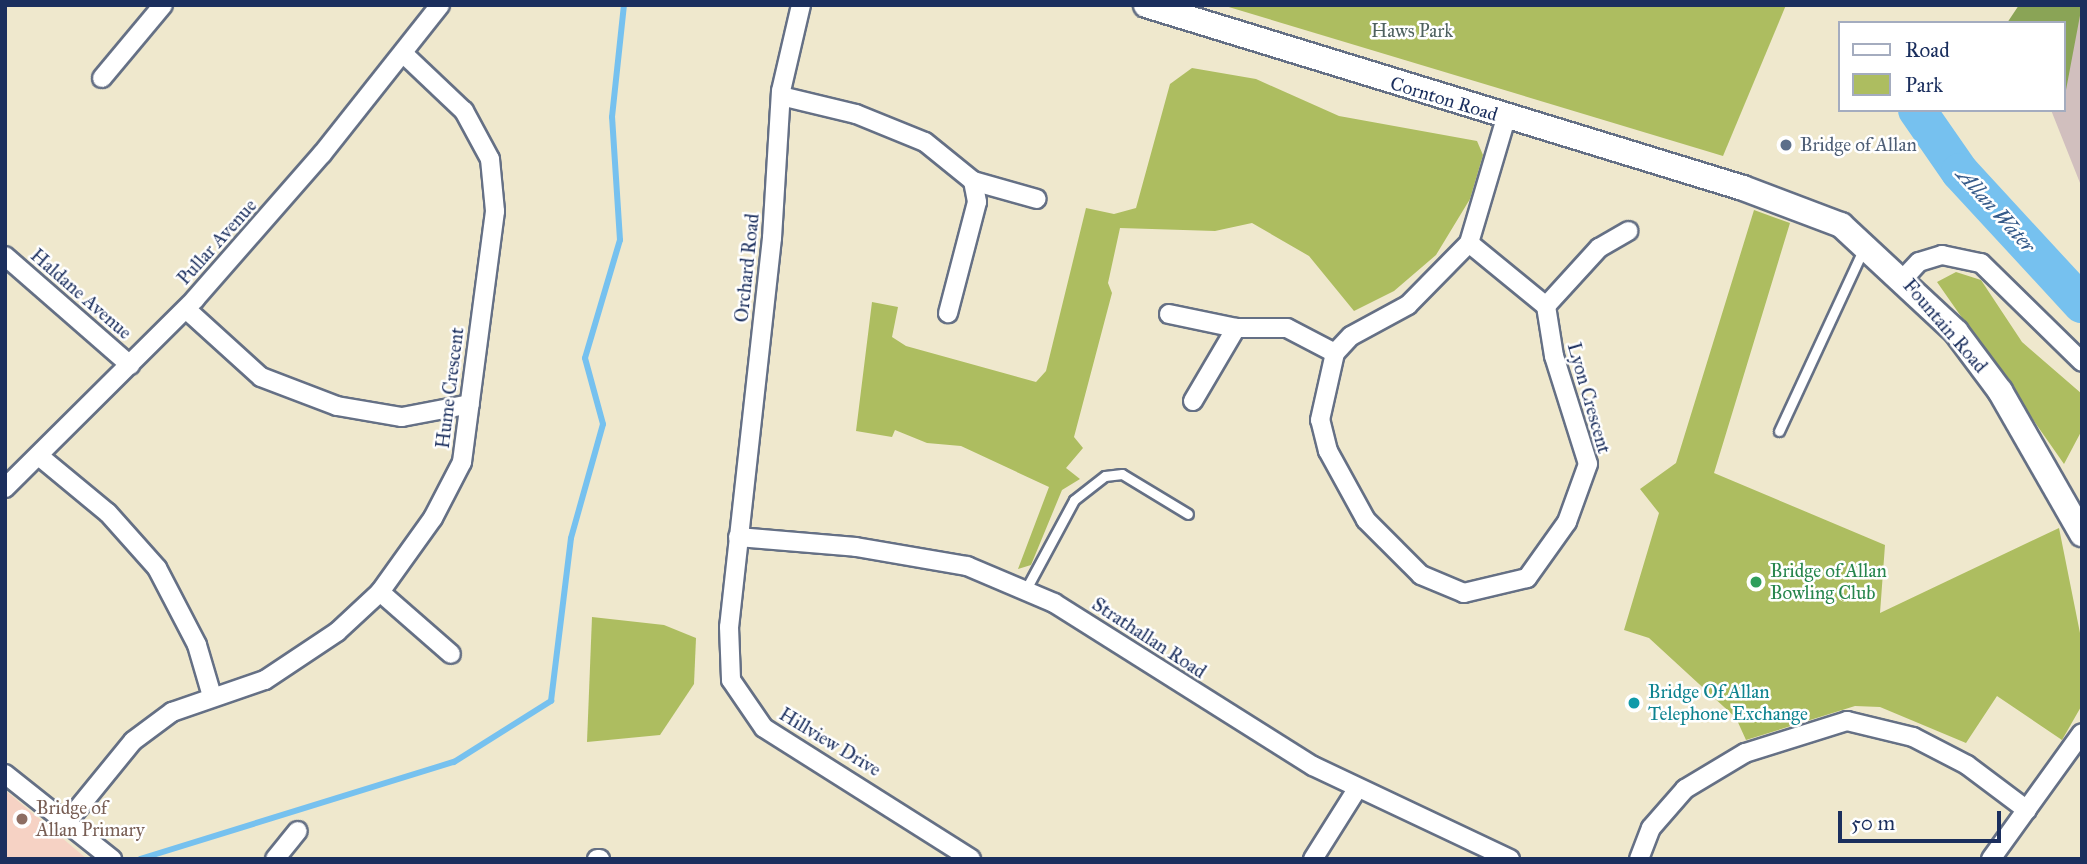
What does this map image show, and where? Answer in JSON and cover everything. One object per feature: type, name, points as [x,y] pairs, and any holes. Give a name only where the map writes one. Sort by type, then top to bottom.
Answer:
[{"type":"main road","name":"Cornton Road","points":[[1146,5],[1506,118],[1743,188]]},
{"type":"main road","name":"Fountain Road","points":[[1743,188],[1841,225],[1904,278],[2000,391],[2075,511],[2082,534]]},
{"type":"street","points":[[102,78],[163,5]]},
{"type":"street","name":"Pullar Avenue","points":[[5,488],[186,309],[404,54],[440,5]]},
{"type":"street","name":"Orchard Road","points":[[738,537],[772,238],[781,96],[801,5]]},
{"type":"street","name":"Hume Crescent","points":[[67,822],[133,741],[172,712],[212,696],[265,680],[337,632],[380,592],[433,517],[462,462],[495,211],[490,159],[464,111],[404,54]]},
{"type":"street","points":[[781,96],[856,114],[925,142],[973,181],[1037,199]]},
{"type":"street","points":[[1169,314],[1236,328],[1287,328],[1335,353],[1351,336],[1408,304],[1469,243],[1506,118]]},
{"type":"street","points":[[948,313],[977,202],[973,181]]},
{"type":"street","points":[[1469,243],[1546,306],[1599,248],[1629,232]]},
{"type":"street","points":[[1904,278],[1919,262],[1942,255],[1981,263],[2082,362]]},
{"type":"street","name":"Haldane Avenue","points":[[5,256],[130,365]]},
{"type":"street","name":"Lyon Crescent","points":[[1335,353],[1320,420],[1347,486],[1366,520],[1421,575],[1464,593],[1527,578],[1567,522],[1588,464],[1554,356],[1546,306]]},
{"type":"street","points":[[186,309],[261,377],[337,406],[402,417],[470,404]]},
{"type":"street","points":[[1193,401],[1236,328]]},
{"type":"street","points":[[39,456],[108,513],[157,568],[197,645],[212,696]]},
{"type":"street","name":"Strathallan Road","points":[[738,537],[856,547],[967,566],[1026,591],[1356,789],[1510,859]]},
{"type":"street","name":"Hillview Drive","points":[[738,537],[729,627],[731,680],[743,705],[764,728],[971,859]]},
{"type":"street","points":[[380,592],[451,654]]},
{"type":"street","points":[[1639,859],[1651,828],[1685,789],[1756,748],[1847,721],[1913,737],[1967,765],[2027,810]]},
{"type":"street","points":[[1991,859],[2082,733]]},
{"type":"street","points":[[5,775],[112,859]]},
{"type":"street","points":[[1314,859],[1356,789]]},
{"type":"street","points":[[275,859],[298,831]]},
{"type":"lane","points":[[1779,430],[1865,246]]},
{"type":"lane","points":[[1026,591],[1074,500],[1105,476],[1122,474],[1188,514]]},
{"type":"shaded area","points":[[2082,5],[2082,188],[2052,112],[2066,112],[2066,35]]},
{"type":"shaded area","name":"Bridge of Allan Primary","points":[[5,790],[74,848],[87,859],[5,859]]},
{"type":"green space","name":"Haws Park","points":[[1222,5],[1786,5],[1723,156]]},
{"type":"green space","points":[[2019,5],[2082,5],[2066,90],[2066,21],[2008,21]]},
{"type":"green space","points":[[1192,68],[1256,79],[1339,116],[1477,141],[1483,155],[1470,199],[1436,255],[1394,291],[1354,311],[1309,256],[1252,223],[1215,231],[1120,228],[1108,283],[1112,293],[1074,437],[1083,448],[1066,468],[1080,479],[1062,490],[1031,565],[1018,569],[1049,487],[961,446],[927,443],[895,430],[892,437],[856,431],[872,302],[898,307],[892,337],[906,346],[1036,382],[1046,371],[1086,208],[1114,214],[1136,208],[1170,84]]},
{"type":"green space","points":[[1754,210],[1790,223],[1714,473],[1885,545],[1880,613],[2059,528],[2082,643],[2082,705],[2062,740],[1997,696],[1966,743],[1880,707],[1855,706],[1746,740],[1736,718],[1649,638],[1624,630],[1659,513],[1640,489],[1676,463]]},
{"type":"green space","points":[[1956,272],[1981,280],[2022,342],[2082,394],[2082,430],[2064,464],[1937,282]]},
{"type":"green space","points":[[592,617],[664,625],[696,638],[694,684],[660,735],[587,742]]},
{"type":"waterway","points":[[140,859],[454,762],[551,701],[571,538],[603,424],[585,358],[620,240],[612,117],[624,5]]},
{"type":"waterway","name":"Allan Water","points":[[1918,112],[1960,172],[2082,304]]},
{"type":"place","name":"Bridge of Allan","points":[[1786,145]]},
{"type":"place","name":"Bridge of Allan Bowling Club","points":[[1756,582]]},
{"type":"place","name":"Bridge Of Allan Telephone Exchange","points":[[1634,703]]},
{"type":"place","name":"Bridge of Allan Primary","points":[[22,819]]}]
